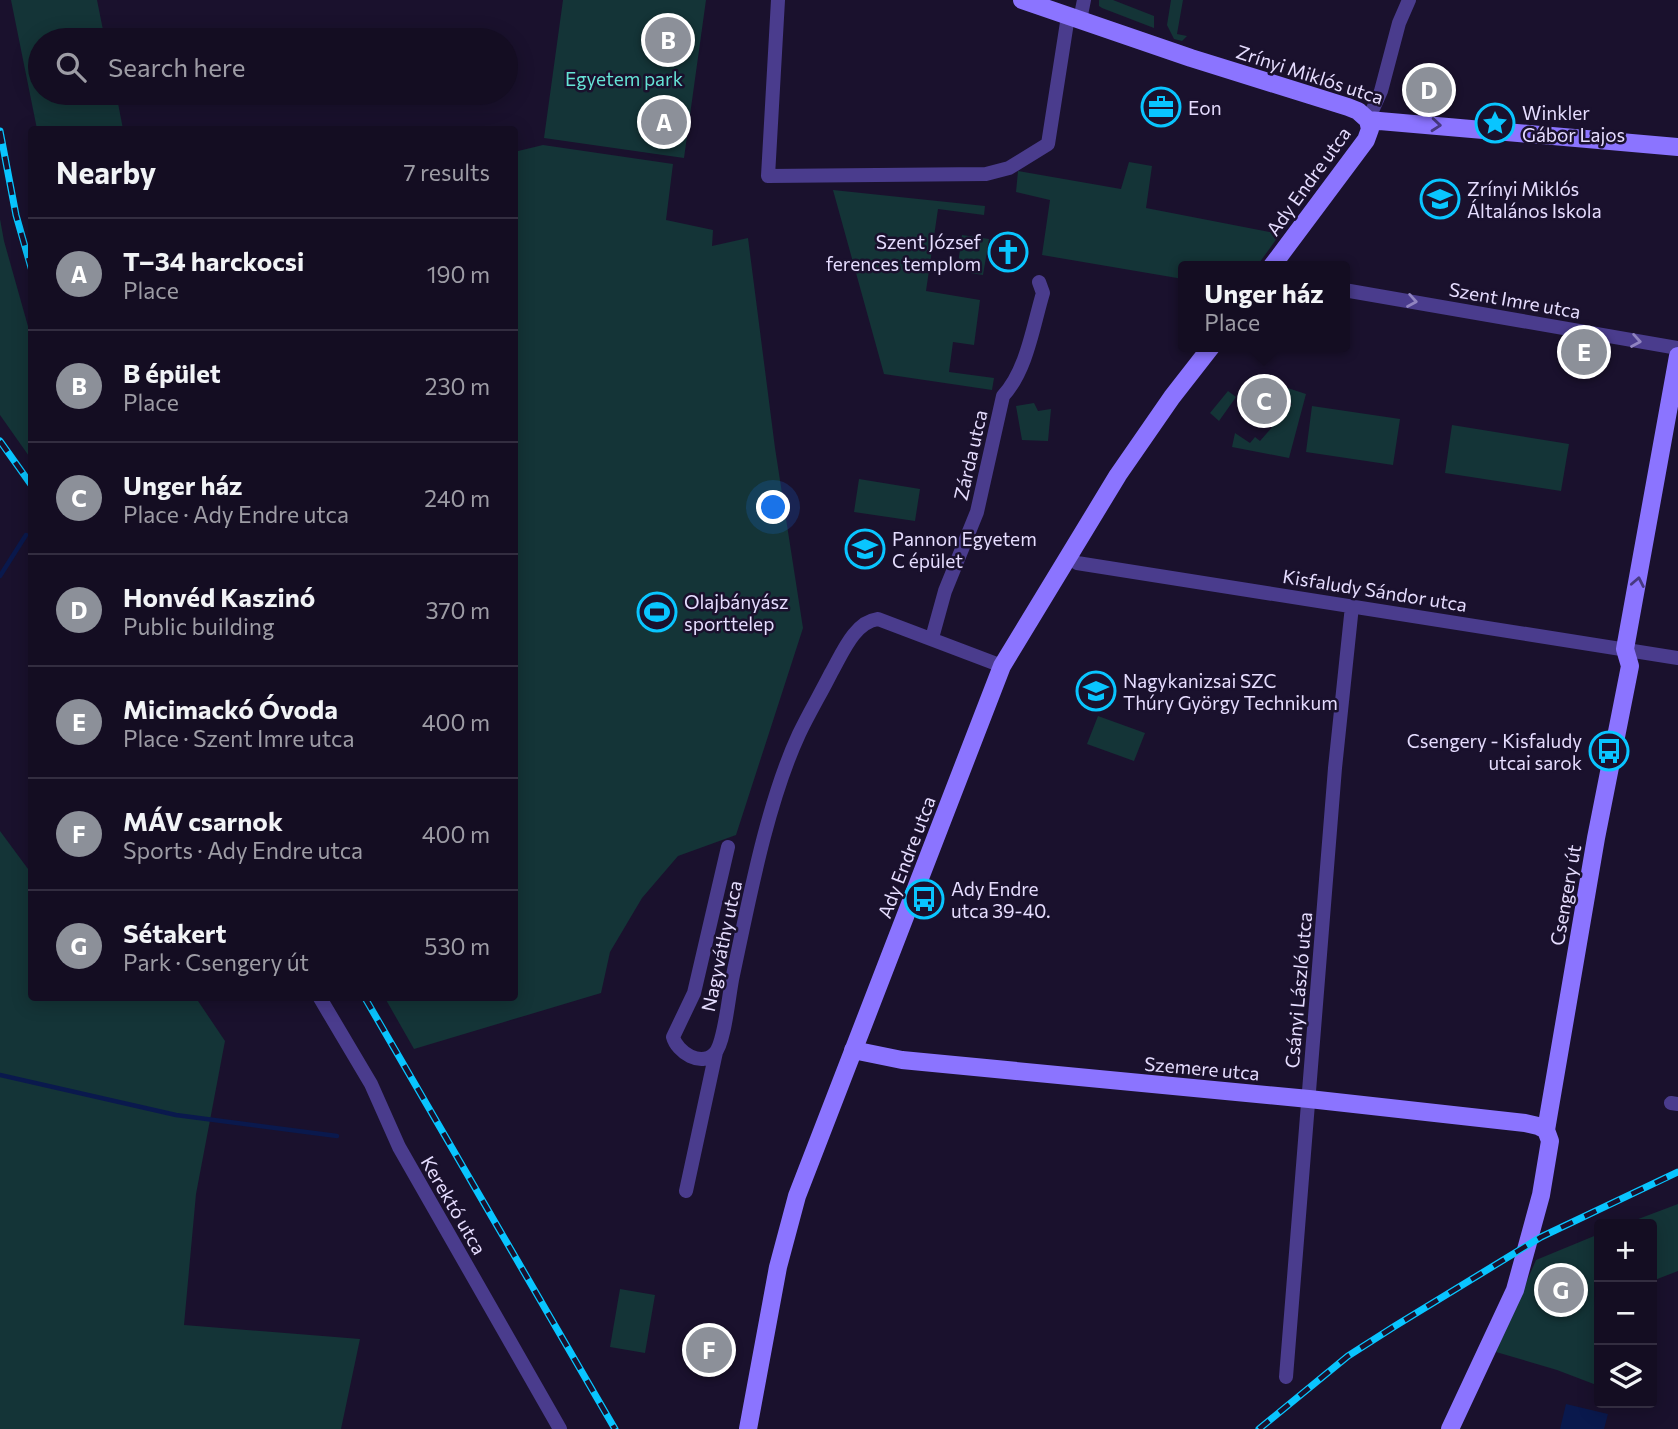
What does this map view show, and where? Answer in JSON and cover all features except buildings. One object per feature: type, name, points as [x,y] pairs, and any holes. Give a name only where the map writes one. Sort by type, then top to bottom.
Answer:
[{"type":"main road","name":"Zrínyi Miklós utca","points":[[1022,0],[1191,58],[1348,107],[1368,120],[1678,147]]},
{"type":"main road","name":"Ady Endre utca","points":[[1276,261],[1366,140],[1370,129],[1368,120]]},
{"type":"main road","name":"Ady Endre utca","points":[[748,1429],[785,1238],[797,1196],[1002,666],[1118,475],[1206,352]]},
{"type":"main road","name":"Csengery út","points":[[1450,1429],[1515,1290],[1541,1195],[1550,1141],[1546,1130],[1596,838],[1630,666],[1625,649],[1678,356]]},
{"type":"main road","name":"Szemere utca","points":[[853,1050],[902,1060],[1309,1099],[1525,1123],[1546,1130]]},
{"type":"street","points":[[778,0],[768,176],[986,174],[1009,168],[1048,144],[1074,18],[1084,0]]},
{"type":"street","name":"Ady Endre utca","points":[[1368,120],[1381,91],[1399,23],[1409,0]]},
{"type":"street","name":"Zárda utca","points":[[932,638],[945,592],[977,512],[1003,396],[1012,385],[1023,361],[1043,293],[1039,282]]},
{"type":"street","name":"Szent Imre utca","points":[[1350,291],[1678,348]]},
{"type":"street","name":"Kisfaludy Sándor utca","points":[[1069,556],[1077,563],[1678,658]]},
{"type":"street","name":"Csányi László utca","points":[[1286,1377],[1334,782],[1352,606]]},
{"type":"street","name":"Nagyváthy utca","points":[[727,847],[694,993],[673,1037],[675,1045],[686,1055],[701,1058],[716,1052],[723,1031],[732,977],[761,854],[788,763],[799,734],[845,649],[859,628],[869,620],[878,619],[932,638]]},
{"type":"street","points":[[932,638],[1002,666]]},
{"type":"street","name":"Kerektó utca","points":[[322,1001],[372,1084],[394,1139],[560,1429]]},
{"type":"street","points":[[685,1191],[716,1052]]},
{"type":"green space","points":[[11,0],[97,0],[103,28],[28,28],[28,84]]},
{"type":"green space","name":"Egyetem park","points":[[563,0],[706,0],[684,158],[544,138]]},
{"type":"green space","points":[[1099,0],[1113,0],[1154,16],[1154,28],[1102,8],[1099,6]]},
{"type":"green space","points":[[1171,0],[1183,0],[1177,34],[1187,36],[1182,41],[1174,39],[1167,25]]},
{"type":"green space","points":[[32,105],[118,105],[122,126],[36,126]]},
{"type":"green space","name":"Olajbányász sporttelep","points":[[543,145],[673,164],[666,220],[713,230],[712,246],[748,238],[775,448],[803,628],[736,835],[678,856],[642,898],[610,952],[601,993],[414,1049],[387,1001],[518,1001],[518,151]]},
{"type":"green space","points":[[1129,162],[1152,166],[1146,208],[1280,234],[1261,261],[1178,261],[1178,278],[1042,255],[1050,200],[1016,192],[1018,171],[1121,189]]},
{"type":"green space","points":[[833,190],[985,206],[984,215],[938,209],[926,291],[980,300],[974,345],[953,342],[949,372],[994,378],[992,390],[884,374]]},
{"type":"green space","points":[[0,219],[28,326],[28,455],[0,415]]},
{"type":"green space","points":[[962,235],[989,239],[983,275],[957,271]]},
{"type":"green space","points":[[1251,376],[1306,394],[1289,458],[1232,447],[1235,433],[1250,443],[1255,437],[1260,441],[1292,404]]},
{"type":"green space","points":[[1228,391],[1236,397],[1219,421],[1210,413]]},
{"type":"green space","points":[[1034,403],[1038,411],[1051,409],[1048,441],[1022,440],[1016,406]]},
{"type":"green space","points":[[1312,406],[1400,419],[1393,465],[1306,452]]},
{"type":"green space","points":[[1452,425],[1569,444],[1561,491],[1445,473]]},
{"type":"green space","points":[[859,479],[920,489],[915,521],[854,512]]},
{"type":"green space","points":[[1098,716],[1145,733],[1134,761],[1087,744]]},
{"type":"green space","points":[[0,831],[28,869],[28,1001],[198,1001],[225,1041],[196,1194],[184,1325],[360,1339],[341,1429],[0,1429]]},
{"type":"green space","points":[[1678,1204],[1678,1271],[1657,1279],[1657,1219],[1638,1219]]},
{"type":"green space","points":[[1594,1236],[1594,1384],[1496,1352],[1536,1260]]},
{"type":"green space","points":[[620,1289],[655,1295],[645,1353],[610,1347]]},
{"type":"shaded area","points":[[1566,1404],[1608,1414],[1604,1429],[1560,1429]]},
{"type":"waterway","points":[[0,576],[26,535]]},
{"type":"waterway","points":[[0,1075],[176,1115],[337,1136]]},
{"type":"railway","points":[[0,131],[16,215],[28,257]]},
{"type":"railway","points":[[0,441],[28,480]]},
{"type":"railway","points":[[367,1001],[615,1429]]},
{"type":"railway","points":[[1259,1429],[1348,1356],[1395,1326],[1541,1237],[1678,1172]]},
{"type":"place","name":"B épület","points":[[668,40]]},
{"type":"place","name":"Honvéd Kaszinó","points":[[1429,90]]},
{"type":"place","name":"Eon","points":[[1161,107]]},
{"type":"place","name":"T–34 harckocsi","points":[[664,122]]},
{"type":"place","name":"Winkler Gábor Lajos","points":[[1495,123]]},
{"type":"place","name":"Zrínyi Miklós Általános Iskola","points":[[1440,199]]},
{"type":"place","name":"Szent József ferences templom","points":[[1008,252]]},
{"type":"place","name":"Micimackó Óvoda","points":[[1584,352]]},
{"type":"place","name":"Unger ház","points":[[1264,401]]},
{"type":"place","name":"Pannon Egyetem C épület","points":[[865,549]]},
{"type":"place","name":"Olajbányász sporttelep","points":[[657,612]]},
{"type":"place","name":"Nagykanizsai SZC Thúry György Technikum","points":[[1096,691]]},
{"type":"place","name":"Csengery - Kisfaludy utcai sarok","points":[[1609,751]]},
{"type":"place","name":"Ady Endre utca 39-40.","points":[[924,899]]},
{"type":"place","name":"Sétakert","points":[[1561,1290]]},
{"type":"place","name":"MÁV csarnok","points":[[709,1350]]}]
